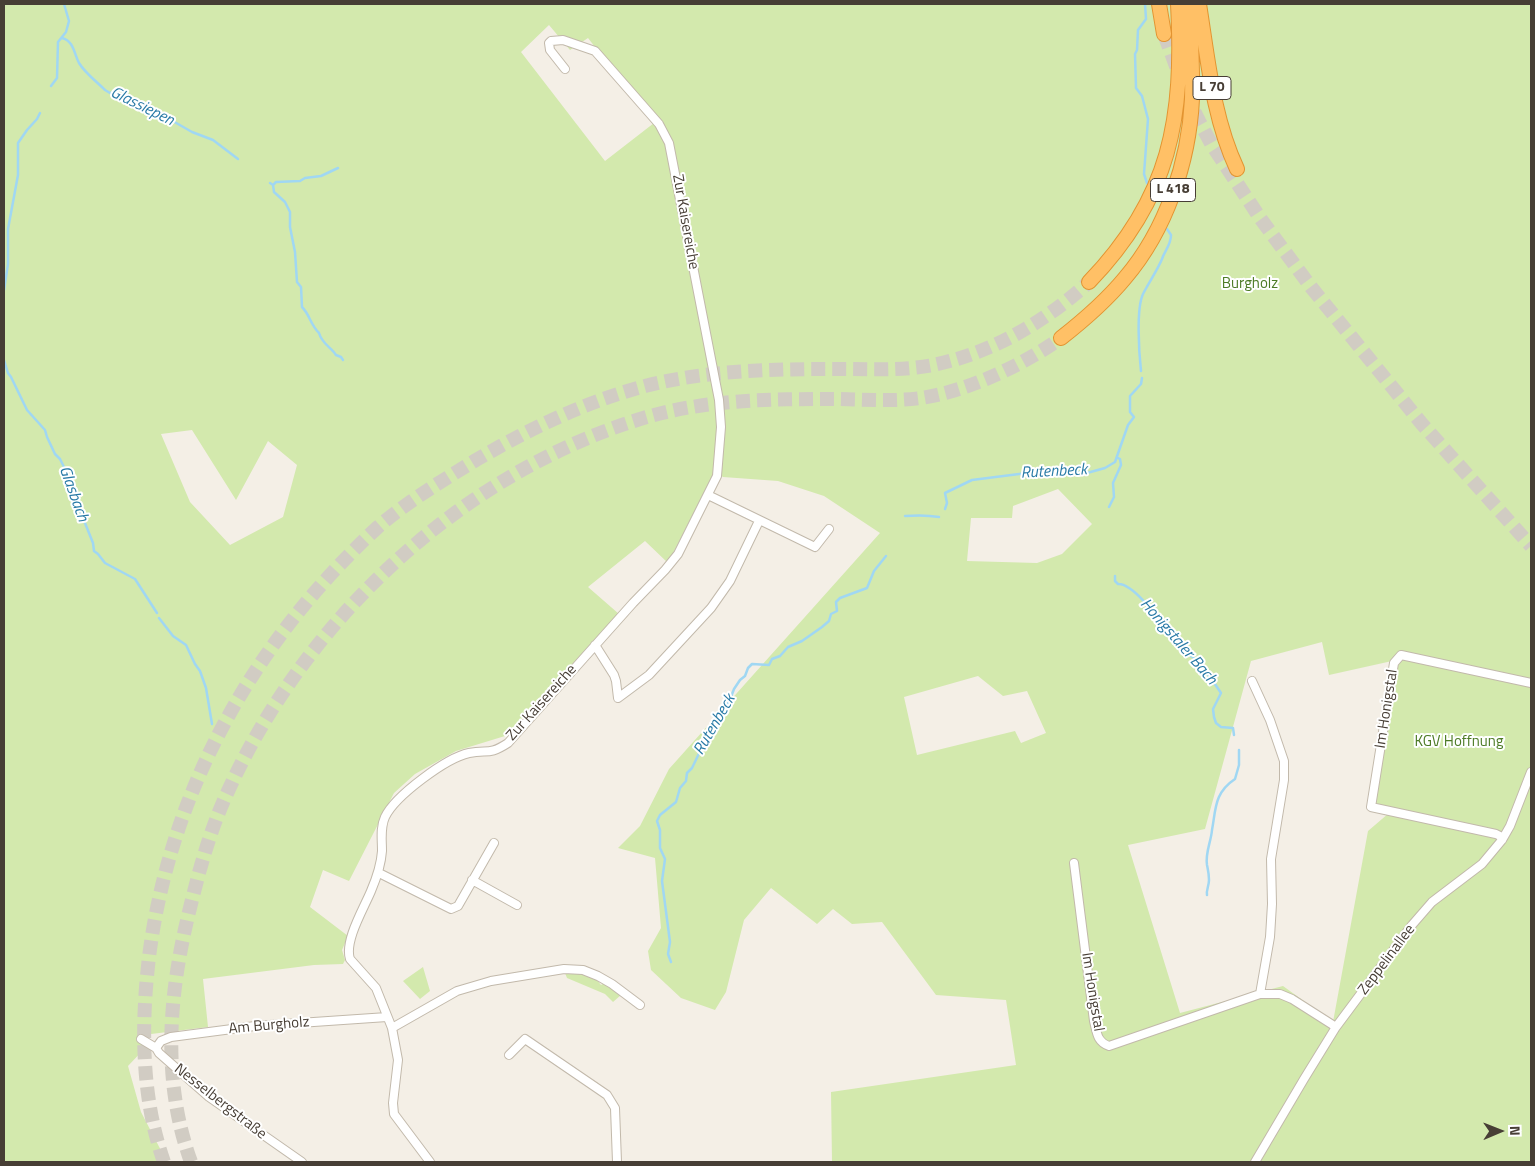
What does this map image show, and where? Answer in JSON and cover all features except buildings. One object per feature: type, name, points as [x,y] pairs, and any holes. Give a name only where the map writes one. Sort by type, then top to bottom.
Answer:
[{"type":"highway","points":[[1159,4],[1164,34]]},
{"type":"highway","name":"L 418","points":[[1089,282],[1118,249],[1141,214],[1156,185],[1167,153],[1174,122],[1179,84],[1178,4]]},
{"type":"highway","name":"L 418","points":[[1061,338],[1088,316],[1125,278],[1148,245],[1173,190],[1183,156],[1191,112],[1193,68],[1190,4]]},
{"type":"highway","name":"L 70","points":[[1199,4],[1218,116],[1227,146],[1238,169]]},
{"type":"street","name":"Zur Kaisereiche","points":[[387,1017],[376,988],[350,959],[348,953],[352,936],[379,873],[381,831],[386,816],[417,783],[448,762],[469,753],[493,752],[508,743],[678,554],[717,476],[721,427],[718,392],[669,143],[659,124],[595,51],[563,40],[551,41],[549,43],[550,50],[565,69]]},
{"type":"street","points":[[708,495],[814,547],[829,529]]},
{"type":"street","points":[[595,645],[614,675],[618,698],[649,674],[711,608],[730,581],[759,521]]},
{"type":"street","name":"Im Honigstal","points":[[1502,840],[1496,834],[1371,807],[1394,663],[1401,655],[1531,683]]},
{"type":"street","points":[[1252,681],[1260,695],[1284,761],[1284,780],[1271,859],[1272,904],[1270,937],[1260,994]]},
{"type":"street","name":"Zeppelinallee","points":[[1256,1162],[1336,1028],[1432,902],[1482,864],[1502,840],[1510,826],[1531,772]]},
{"type":"street","points":[[379,873],[451,909],[458,906],[494,843]]},
{"type":"street","name":"Im Honigstal","points":[[1074,863],[1094,1021],[1098,1036],[1104,1044],[1109,1046],[1260,994],[1280,994],[1292,999],[1336,1028]]},
{"type":"street","points":[[472,880],[517,905]]},
{"type":"street","points":[[392,1028],[463,989],[491,981],[564,970],[582,970],[598,976],[640,1005]]},
{"type":"street","points":[[387,1017],[392,1028],[398,1060],[393,1110],[398,1120],[430,1162]]},
{"type":"street","name":"Am Burgholz","points":[[156,1048],[161,1041],[171,1037],[255,1026],[387,1017]]},
{"type":"street","name":"Nesselbergstraße","points":[[141,1039],[156,1048],[158,1053],[209,1097],[302,1162]]},
{"type":"street","points":[[509,1055],[524,1039],[607,1095],[615,1108],[617,1162]]},
{"type":"green space","name":"Burgholz","points":[[4,4],[1531,4],[1531,1162],[832,1162],[831,1092],[1016,1065],[1006,1000],[936,995],[882,922],[852,924],[833,909],[817,924],[771,888],[744,920],[726,992],[715,1010],[681,998],[651,970],[648,951],[661,928],[655,858],[618,848],[640,826],[669,769],[880,533],[824,496],[778,481],[723,477],[715,471],[668,563],[645,541],[588,587],[619,614],[505,736],[456,751],[415,774],[394,793],[349,881],[323,870],[310,907],[348,936],[342,950],[345,960],[343,964],[314,965],[203,979],[208,1027],[143,1035],[146,1047],[128,1066],[141,1112],[167,1162],[4,1162]],"holes":[[[549,25],[570,50],[588,38],[654,123],[605,161],[521,52]],[[192,430],[236,500],[268,441],[297,465],[283,517],[230,545],[190,502],[161,434]],[[1058,489],[1092,524],[1062,554],[1037,563],[967,561],[971,518],[1012,518],[1013,506]],[[1322,642],[1329,675],[1392,661],[1369,809],[1389,813],[1368,831],[1333,1022],[1283,986],[1180,1013],[1128,845],[1205,829],[1251,661]],[[978,676],[1003,696],[1027,691],[1046,733],[1021,743],[1015,731],[917,755],[904,697]]]},
{"type":"green space","points":[[423,967],[430,991],[420,999],[403,981]]},
{"type":"green space","points":[[573,971],[589,975],[601,985],[606,982],[621,995],[613,1002],[605,994],[567,978],[565,973]]},
{"type":"waterway","name":"Glasbach","points":[[51,86],[57,78],[58,42],[66,32],[69,21],[64,4]]},
{"type":"waterway","name":"Rutenbeck","points":[[1145,4],[1146,19],[1138,30],[1135,54],[1136,88],[1142,96],[1148,119],[1144,174],[1147,183]]},
{"type":"waterway","name":"Glassiepen","points":[[62,38],[69,42],[84,70],[105,90],[110,93],[116,92],[121,97],[150,108],[192,132],[213,140],[238,159]]},
{"type":"waterway","name":"Glasbach","points":[[4,290],[8,264],[8,229],[18,175],[18,143],[40,113]]},
{"type":"waterway","points":[[273,185],[276,182],[300,181],[305,178],[321,176],[338,168]]},
{"type":"waterway","name":"Glassiepen","points":[[270,183],[273,185],[274,192],[285,202],[290,212],[290,227],[295,252],[297,282],[301,287],[302,307],[322,340],[343,360]]},
{"type":"waterway","name":"Rutenbeck","points":[[1141,371],[1139,310],[1143,294],[1170,242],[1171,235],[1167,229]]},
{"type":"waterway","name":"Glasbach","points":[[4,360],[8,373],[27,410],[45,430],[55,454],[64,467],[65,483],[81,513],[93,543],[94,551],[105,563],[135,579],[157,613]]},
{"type":"waterway","name":"Rutenbeck","points":[[945,509],[947,503],[945,493],[972,480],[1027,473],[1055,475],[1073,472],[1087,473],[1105,468],[1115,462],[1128,425],[1134,417],[1130,412],[1130,396],[1141,384],[1142,378]]},
{"type":"waterway","name":"Honigstaler Bach","points":[[1109,507],[1114,497],[1113,483],[1121,465],[1118,458]]},
{"type":"waterway","name":"Rutenbeck","points":[[905,516],[939,517]]},
{"type":"waterway","name":"Rutenbeck","points":[[671,962],[668,954],[670,942],[662,881],[665,859],[660,848],[660,830],[657,821],[660,815],[676,802],[680,788],[686,781],[687,773],[692,768],[706,739],[709,737],[709,733],[718,724],[718,716],[729,702],[734,689],[745,676],[748,668],[752,664],[769,665],[772,659],[780,656],[788,647],[802,641],[822,627],[829,621],[831,614],[837,611],[836,602],[840,598],[867,588],[874,571],[886,556]]},
{"type":"waterway","name":"Honigstaler Bach","points":[[1115,576],[1115,581],[1134,592],[1153,612],[1183,651],[1202,666],[1221,693],[1213,709],[1216,723],[1221,727],[1233,728],[1234,735]]},
{"type":"waterway","name":"Glasbach","points":[[159,618],[173,636],[186,645],[200,671],[206,688],[212,724]]},
{"type":"waterway","name":"Honigstaler Bach","points":[[1207,895],[1209,880],[1207,856],[1215,808],[1223,790],[1235,779],[1239,765],[1239,750]]},
{"type":"tunnel","points":[[1164,34],[1189,101],[1199,121],[1212,145],[1260,218],[1311,287],[1422,424],[1531,546]]},
{"type":"tunnel","points":[[164,1162],[156,1137],[147,1087],[144,1035],[149,957],[160,895],[176,835],[198,777],[225,722],[257,669],[293,618],[334,571],[378,527],[401,509],[476,460],[537,427],[601,400],[645,386],[669,381],[741,371],[897,369],[921,367],[955,360],[997,344],[1036,323],[1089,282]]},
{"type":"tunnel","points":[[191,1162],[181,1131],[175,1099],[171,1035],[177,971],[183,940],[211,833],[229,789],[261,727],[300,668],[345,613],[395,562],[450,517],[509,478],[572,445],[637,420],[684,408],[732,402],[781,399],[887,400],[939,395],[994,376],[1030,358],[1061,338]]},
{"type":"park label","name":"KGV Hoffnung","points":[[1459,742]]}]
